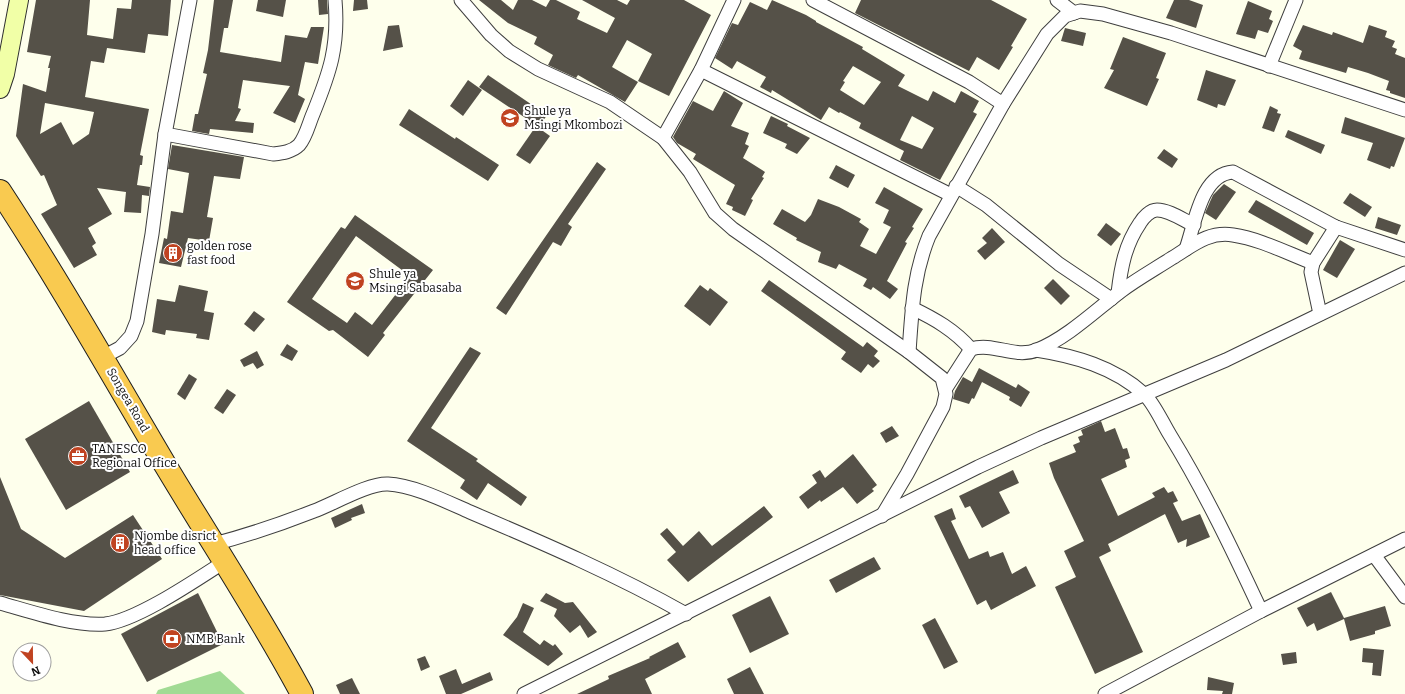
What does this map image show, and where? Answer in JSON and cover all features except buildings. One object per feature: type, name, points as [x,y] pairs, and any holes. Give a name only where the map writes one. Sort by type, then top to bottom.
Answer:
[{"type":"highway","name":"Songea Road","points":[[1,193],[103,357],[219,553],[275,643],[302,694]]},
{"type":"street","points":[[0,88],[5,74],[19,0]]},
{"type":"street","points":[[103,357],[120,348],[131,336],[137,321],[152,234],[165,134],[190,0]]},
{"type":"street","points":[[165,134],[273,154],[286,152],[299,145],[329,74],[336,32],[335,0]]},
{"type":"street","points":[[462,0],[491,35],[509,50],[538,69],[610,102],[663,138],[690,172],[715,213],[733,229],[936,372],[942,378],[946,388]]},
{"type":"street","points":[[663,138],[701,70],[734,0]]},
{"type":"street","points":[[812,0],[969,82],[1003,104]]},
{"type":"street","points":[[1057,0],[1074,13]]},
{"type":"street","points":[[1269,66],[1296,0]]},
{"type":"street","points":[[909,352],[912,308],[920,258],[928,236],[953,190],[975,156],[1003,104],[1047,34],[1065,16],[1080,11],[1103,14],[1309,77],[1405,110]]},
{"type":"street","points":[[701,70],[986,205],[1059,264],[1115,296]]},
{"type":"street","points":[[1186,249],[1204,194],[1215,180],[1224,172],[1233,172],[1336,227],[1405,250]]},
{"type":"street","points":[[1115,296],[1125,251],[1130,236],[1143,218],[1152,211],[1157,210],[1170,213],[1194,225]]},
{"type":"street","points":[[1320,314],[1311,272],[1313,263],[1336,227]]},
{"type":"street","points":[[1036,350],[1060,337],[1115,296],[1203,238],[1219,235],[1233,235],[1313,263]]},
{"type":"street","points":[[524,694],[978,467],[1034,441],[1226,360],[1405,273]]},
{"type":"street","points":[[912,308],[938,320],[959,335],[971,348]]},
{"type":"street","points":[[971,348],[990,347],[1008,352],[1036,350],[1061,354],[1099,366],[1128,382],[1145,395],[1207,498],[1261,611]]},
{"type":"street","points":[[882,516],[907,474],[943,407],[946,388],[971,348]]},
{"type":"street","points":[[0,603],[72,621],[105,624],[122,620],[139,613],[219,553],[368,488],[387,484],[404,487],[445,502],[507,528],[650,594],[686,614]]},
{"type":"street","points":[[1105,694],[1261,611],[1405,539]]},
{"type":"street","points":[[1374,555],[1405,597]]},
{"type":"green space","points":[[220,671],[245,694],[156,694],[158,690]]},
{"type":"place","name":"Shule ya Msingi Mkombozi","points":[[510,118]]},
{"type":"place","name":"golden rose fast food","points":[[173,253]]},
{"type":"place","name":"Shule ya Msingi Sabasaba","points":[[355,281]]},
{"type":"place","name":"TANESCO Regional Office","points":[[78,456]]},
{"type":"place","name":"Njombe disrict head office","points":[[120,543]]},
{"type":"place","name":"NMB Bank","points":[[172,639]]}]
